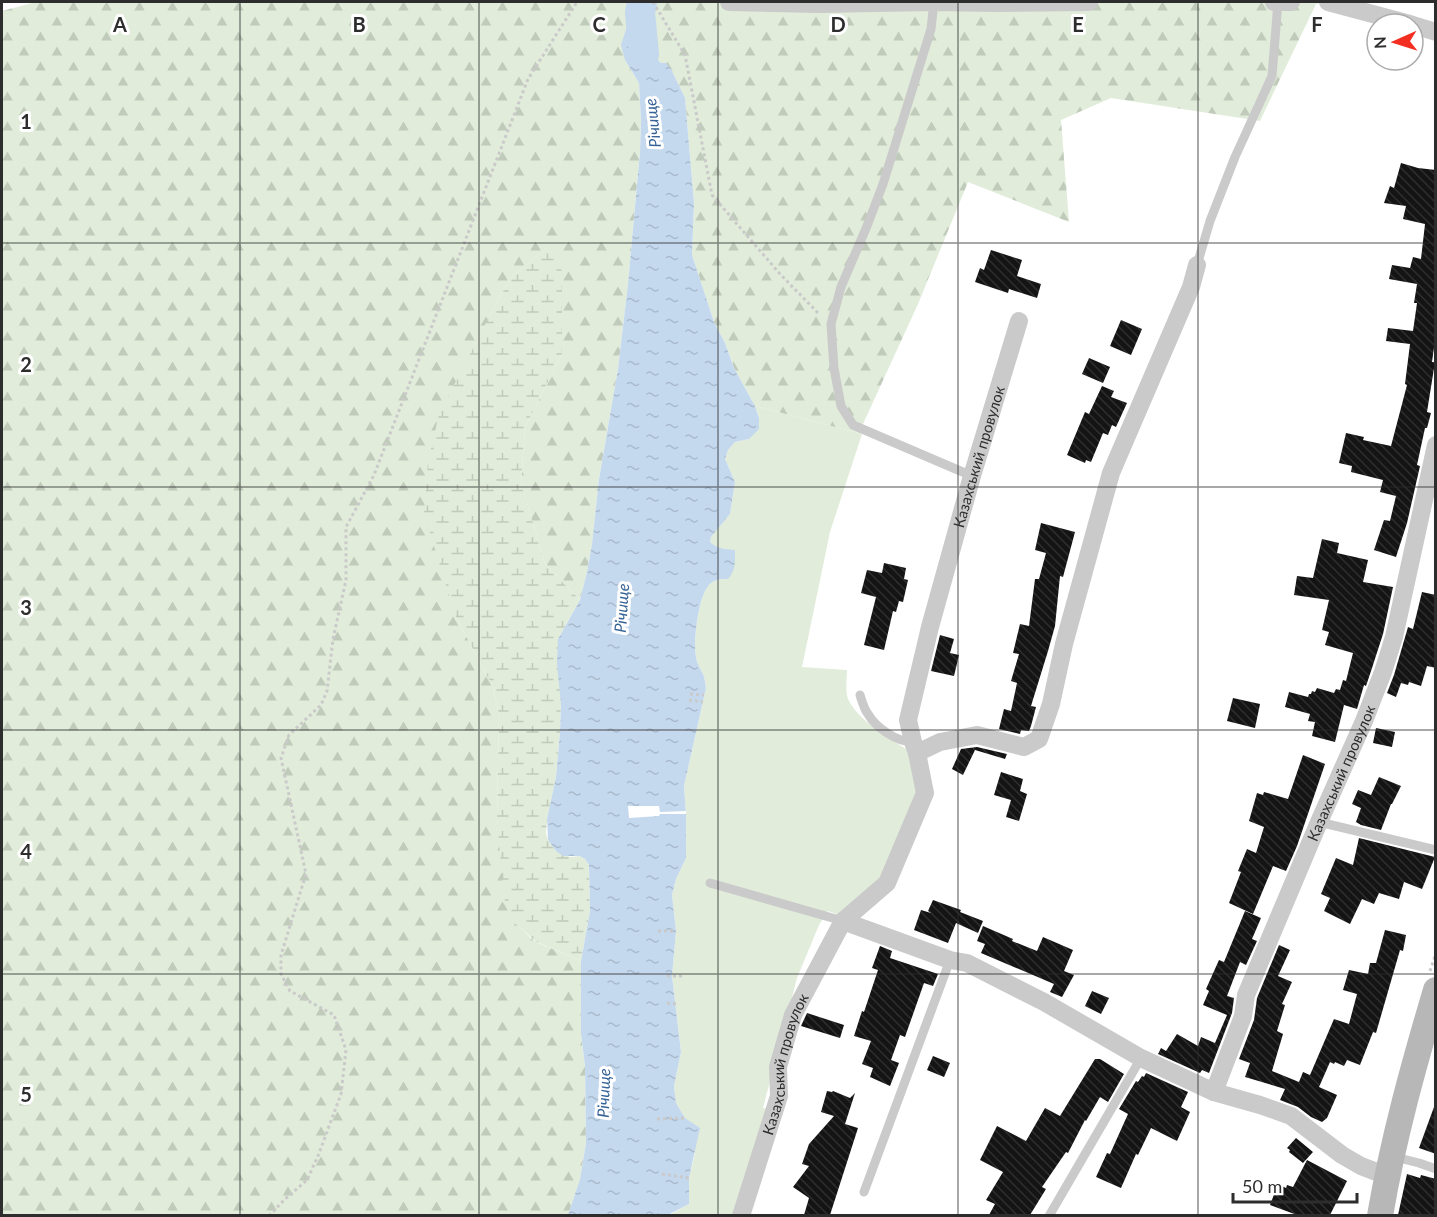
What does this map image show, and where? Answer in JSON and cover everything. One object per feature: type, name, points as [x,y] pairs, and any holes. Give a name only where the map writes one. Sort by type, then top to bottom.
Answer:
[{"type":"street","points":[[729,2],[818,4],[1089,2]]},
{"type":"street","points":[[1276,2],[1291,2]]},
{"type":"street","points":[[1328,2],[1365,12]]},
{"type":"street","points":[[915,748],[977,735],[1024,747],[1039,739],[1051,704],[1111,473],[1191,287],[1197,265]]},
{"type":"street","name":"Казахський провулок","points":[[741,1215],[778,1096],[778,1067],[793,1015],[843,921],[887,883],[925,793],[908,720],[930,627],[972,476],[1019,321]]},
{"type":"street","name":"Казахський провулок","points":[[1214,1092],[1243,1016],[1246,994],[1383,672],[1394,637],[1436,445]]},
{"type":"street","points":[[843,921],[950,960],[967,963],[1044,1002],[1141,1058],[1214,1092],[1291,1116],[1342,1155],[1361,1166],[1389,1166]]},
{"type":"street","points":[[1380,1215],[1409,1079],[1436,990]]},
{"type":"lane","points":[[934,2],[931,29],[892,154],[867,226],[841,287],[831,324],[834,368],[841,406],[853,425],[972,476]]},
{"type":"lane","points":[[1197,265],[1210,221],[1235,157],[1272,76],[1276,2]]},
{"type":"lane","points":[[860,695],[868,714],[883,730],[915,748]]},
{"type":"lane","points":[[1319,822],[1436,850]]},
{"type":"lane","points":[[710,883],[843,921]]},
{"type":"lane","points":[[864,1192],[950,960]]},
{"type":"lane","points":[[1049,1215],[1141,1058]]},
{"type":"lane","points":[[1389,1166],[1419,1163],[1436,1169]]},
{"type":"path","points":[[269,1215],[307,1180],[341,1094],[346,1050],[334,1015],[290,991],[281,974],[281,956],[306,874],[281,758],[289,735],[321,705],[327,691],[333,639],[346,580],[346,527],[374,475],[528,79],[577,2]]},
{"type":"path","points":[[653,2],[685,55],[712,195],[780,274],[817,313],[831,324]]},
{"type":"path","points":[[690,694],[704,695]]},
{"type":"path","points":[[689,700],[703,702]]},
{"type":"path","points":[[658,930],[676,932]]},
{"type":"path","points":[[667,976],[682,976]]},
{"type":"path","points":[[667,1003],[677,1004]]},
{"type":"path","points":[[657,1119],[685,1118]]},
{"type":"path","points":[[662,1174],[689,1178]]},
{"type":"green space","points":[[36,2],[1327,2],[1316,4],[1260,121],[1111,98],[1061,120],[1069,222],[968,182],[918,304],[863,424],[862,434],[755,406],[734,368],[714,322],[692,255],[694,203],[685,98],[671,69],[648,50],[646,16],[625,60],[639,83],[640,152],[618,369],[599,479],[592,544],[580,600],[545,564],[521,482],[525,427],[562,354],[547,248],[512,277],[440,414],[455,615],[493,687],[499,715],[497,819],[515,923],[534,941],[581,961],[581,1034],[585,1066],[586,1143],[580,1179],[568,1215],[2,1215],[2,11]]},
{"type":"green space","points":[[547,248],[562,271],[562,354],[525,427],[521,482],[545,564],[580,600],[558,639],[560,732],[556,777],[546,833],[556,851],[570,857],[580,856],[589,865],[590,911],[581,961],[535,941],[515,923],[504,898],[497,819],[499,715],[493,687],[455,615],[424,513],[428,462],[439,414],[512,277]]},
{"type":"green space","points":[[755,406],[862,434],[830,532],[802,667],[847,670],[848,699],[867,722],[911,752],[919,792],[884,876],[842,916],[828,911],[819,925],[797,978],[763,1108],[782,1112],[746,1215],[668,1216],[689,1204],[689,1178],[695,1153],[685,1118],[676,1103],[674,1086],[681,1052],[672,976],[676,931],[672,895],[676,879],[686,858],[684,786],[706,688],[696,657],[696,630],[702,598],[706,590],[714,581],[728,579],[723,549],[710,542],[711,537],[730,514],[735,482],[725,459],[728,450],[735,442],[749,439],[759,418]]},
{"type":"water","points":[[632,11],[646,16],[648,50],[671,69],[685,98],[694,203],[692,255],[714,322],[734,368],[755,406],[759,418],[759,429],[749,439],[735,442],[728,450],[725,459],[735,482],[730,514],[711,537],[710,542],[718,547],[735,550],[734,565],[728,579],[721,579],[710,584],[702,598],[697,619],[696,657],[706,688],[684,786],[686,858],[676,879],[672,895],[676,931],[672,976],[681,1052],[674,1086],[676,1103],[685,1118],[700,1128],[689,1178],[689,1204],[668,1215],[568,1215],[580,1179],[586,1143],[585,1066],[581,1034],[581,961],[590,911],[589,865],[580,856],[563,856],[556,851],[548,840],[547,819],[556,777],[560,732],[558,639],[580,600],[587,572],[599,479],[618,369],[628,284],[641,121],[639,83],[625,60],[621,45]]},
{"type":"pier","points":[[628,806],[659,806],[660,812],[686,811],[686,814],[660,814],[659,816],[629,818]]},
{"type":"building","points":[[1401,163],[1436,170],[1436,333],[1432,362],[1435,362],[1427,412],[1431,413],[1427,428],[1425,428],[1417,465],[1420,466],[1407,523],[1396,557],[1374,550],[1384,520],[1390,521],[1396,496],[1380,492],[1383,480],[1351,472],[1352,466],[1339,463],[1346,433],[1364,437],[1363,440],[1391,446],[1407,385],[1405,384],[1410,344],[1386,341],[1388,328],[1413,331],[1417,284],[1389,279],[1392,265],[1410,268],[1413,257],[1421,259],[1425,224],[1403,219],[1406,206],[1384,203],[1390,186],[1394,188]]},
{"type":"building","points":[[991,250],[1022,260],[1017,276],[1041,284],[1037,298],[1009,289],[1008,293],[975,282],[980,268],[984,270]]},
{"type":"building","points":[[1121,320],[1142,329],[1131,355],[1110,346]]},
{"type":"building","points":[[1089,358],[1110,367],[1103,383],[1082,374]]},
{"type":"building","points":[[1102,386],[1114,391],[1111,397],[1127,403],[1116,427],[1112,425],[1108,435],[1103,433],[1091,462],[1086,460],[1085,463],[1067,455],[1085,412],[1089,414]]},
{"type":"building","points":[[1041,523],[1075,532],[1063,577],[1060,576],[1055,626],[1031,706],[1036,707],[1031,726],[1029,731],[1021,730],[1020,734],[999,729],[1004,709],[1011,711],[1017,683],[1011,681],[1019,654],[1013,653],[1020,624],[1029,626],[1035,579],[1039,579],[1046,553],[1035,550]]},
{"type":"building","points":[[1322,539],[1339,543],[1337,553],[1368,560],[1363,582],[1393,587],[1383,634],[1366,686],[1364,685],[1357,709],[1344,705],[1335,742],[1312,736],[1315,722],[1308,721],[1310,714],[1285,707],[1289,692],[1308,697],[1317,688],[1334,693],[1336,689],[1340,690],[1343,680],[1346,681],[1353,653],[1325,645],[1329,632],[1322,630],[1329,600],[1294,595],[1297,576],[1313,578]]},
{"type":"building","points":[[884,563],[906,568],[904,579],[908,580],[903,602],[899,601],[896,612],[893,611],[884,650],[864,645],[876,597],[861,593],[867,570],[882,573]]},
{"type":"building","points":[[1422,592],[1436,595],[1436,668],[1427,666],[1421,686],[1409,682],[1408,685],[1401,683],[1396,697],[1387,693],[1408,627],[1413,629]]},
{"type":"building","points":[[940,635],[954,639],[950,653],[959,655],[954,676],[931,671]]},
{"type":"building","points":[[1233,698],[1260,704],[1255,728],[1227,721]]},
{"type":"building","points":[[1376,728],[1395,732],[1392,747],[1373,743]]},
{"type":"building","points":[[977,747],[1007,754],[1005,759],[975,750],[963,775],[952,769],[961,749]]},
{"type":"building","points":[[1303,755],[1325,764],[1286,871],[1273,866],[1253,914],[1229,903],[1247,849],[1256,853],[1264,827],[1249,821],[1257,793],[1263,795],[1264,792],[1288,799]]},
{"type":"building","points":[[1001,772],[1023,779],[1020,791],[1027,794],[1019,821],[1006,817],[1011,800],[994,795]]},
{"type":"building","points":[[1379,777],[1401,786],[1381,830],[1356,822],[1361,808],[1352,804],[1358,790],[1371,795]]},
{"type":"building","points":[[1359,838],[1435,857],[1422,889],[1404,882],[1399,899],[1379,893],[1374,904],[1362,899],[1350,924],[1324,911],[1330,898],[1321,894],[1336,858],[1353,865]]},
{"type":"building","points":[[933,900],[983,921],[978,933],[956,923],[948,943],[914,930],[921,910],[931,913],[928,911]]},
{"type":"building","points":[[1245,911],[1261,918],[1252,939],[1257,941],[1246,965],[1240,962],[1227,996],[1234,998],[1232,1013],[1209,1073],[1202,1070],[1200,1073],[1158,1054],[1161,1048],[1166,1051],[1177,1034],[1198,1046],[1201,1037],[1215,1043],[1227,1015],[1203,1005],[1209,991],[1206,989],[1219,960],[1224,962]]},
{"type":"building","points":[[983,926],[1037,951],[1043,937],[1073,950],[1064,971],[1074,975],[1062,997],[1050,992],[1054,984],[981,953],[985,944],[977,941]]},
{"type":"building","points":[[1385,930],[1406,935],[1403,951],[1400,950],[1376,1033],[1373,1032],[1360,1065],[1347,1060],[1344,1066],[1330,1062],[1319,1087],[1337,1095],[1327,1118],[1322,1122],[1298,1107],[1280,1100],[1285,1089],[1245,1077],[1250,1063],[1239,1059],[1254,1020],[1257,998],[1279,945],[1290,950],[1278,976],[1292,982],[1282,1004],[1285,1005],[1277,1031],[1283,1034],[1272,1071],[1299,1082],[1303,1072],[1310,1075],[1334,1019],[1349,1024],[1357,994],[1343,990],[1349,970],[1368,974],[1370,963],[1376,963]]},
{"type":"building","points":[[880,946],[892,951],[890,958],[938,974],[933,986],[924,983],[905,1037],[900,1035],[891,1060],[899,1063],[890,1086],[870,1077],[873,1068],[862,1064],[871,1041],[854,1036],[878,970],[872,968]]},
{"type":"building","points":[[1092,991],[1109,998],[1101,1014],[1085,1006]]},
{"type":"building","points":[[807,1013],[844,1025],[840,1038],[801,1026]]},
{"type":"building","points":[[933,1056],[950,1063],[944,1077],[927,1070]]},
{"type":"building","points":[[1095,1059],[1100,1059],[1124,1074],[1108,1102],[1100,1097],[1068,1153],[1066,1152],[1042,1187],[1046,1189],[1030,1215],[989,1215],[995,1204],[986,1200],[1003,1172],[980,1160],[997,1126],[1026,1141],[1045,1108],[1060,1116]]},
{"type":"building","points":[[1146,1073],[1188,1092],[1181,1107],[1190,1112],[1177,1141],[1151,1128],[1121,1188],[1096,1177],[1107,1153],[1110,1154],[1128,1114],[1119,1109],[1136,1081],[1138,1082]]},
{"type":"building","points":[[827,1091],[850,1098],[855,1093],[845,1124],[858,1128],[830,1215],[804,1215],[809,1198],[793,1187],[809,1166],[802,1164],[809,1144],[834,1116],[821,1112]]},
{"type":"building","points":[[1434,1107],[1436,1107],[1436,1154],[1419,1148]]},
{"type":"building","points":[[1296,1138],[1313,1152],[1303,1163],[1287,1148]]},
{"type":"building","points":[[1307,1160],[1347,1181],[1330,1215],[1297,1215],[1270,1205],[1278,1184],[1286,1188],[1287,1185],[1293,1187]]},
{"type":"building","points":[[1407,1174],[1436,1179],[1436,1215],[1398,1215]]},
{"type":"waterway","name":"Річище","points":[[642,2],[640,13],[644,54]]}]
